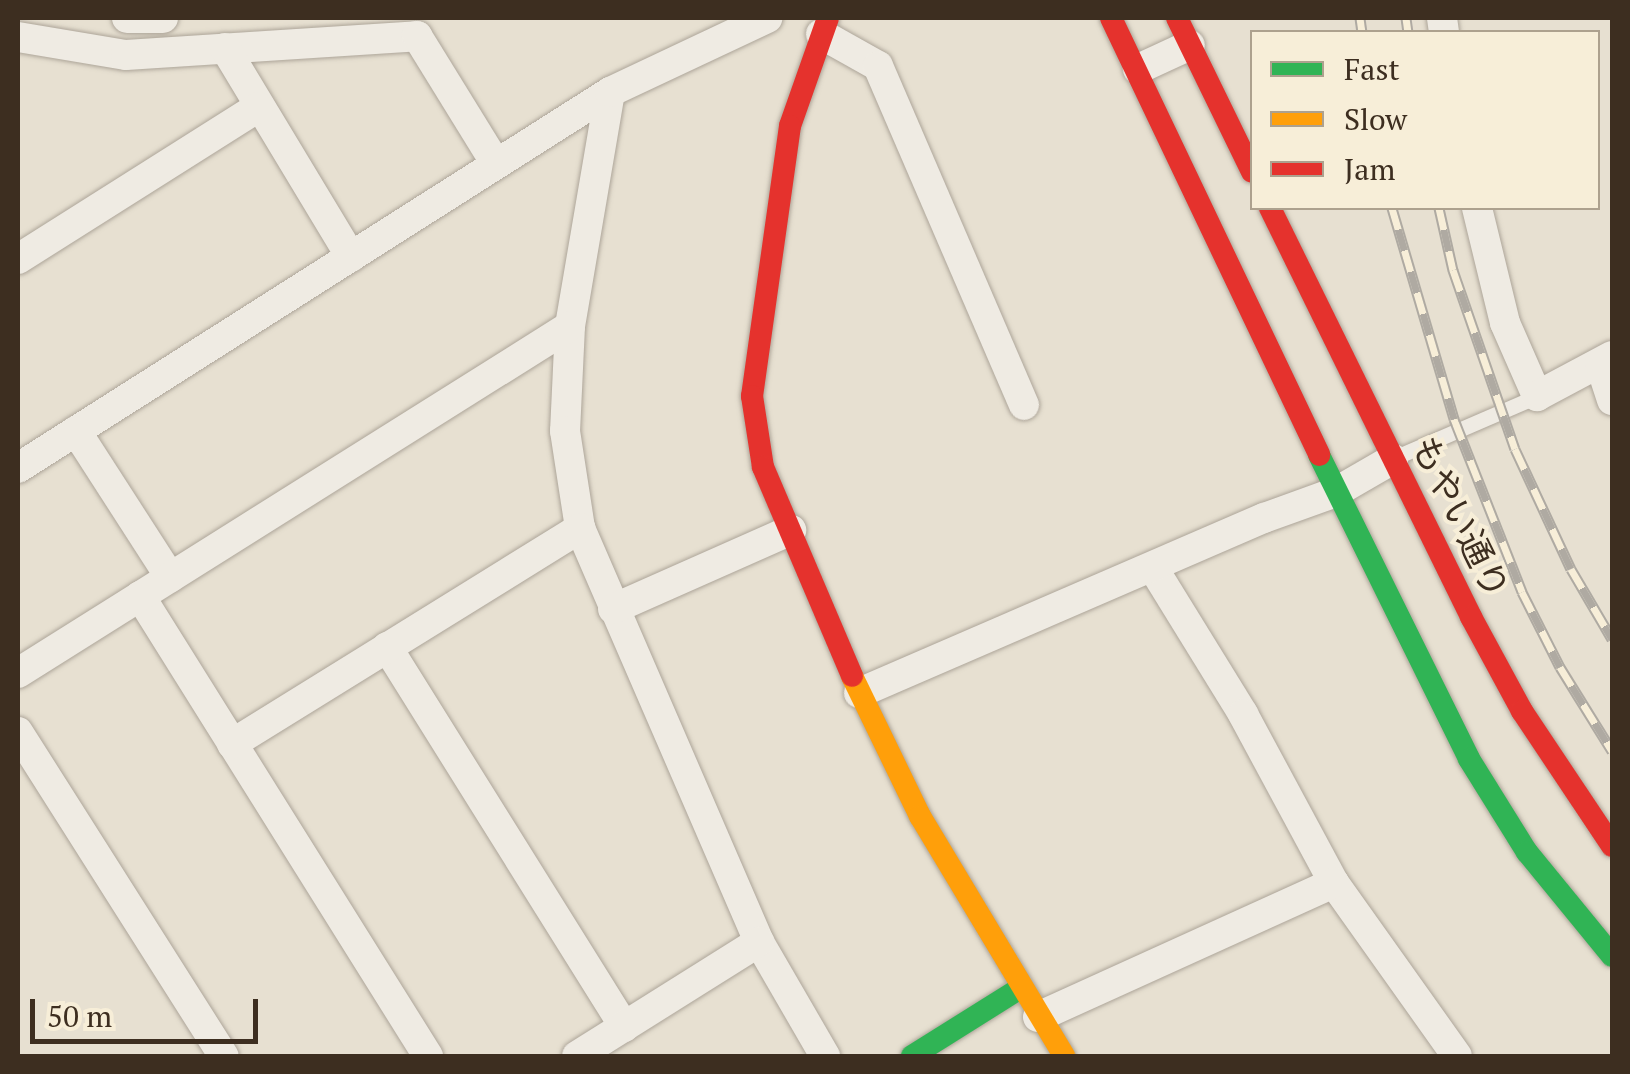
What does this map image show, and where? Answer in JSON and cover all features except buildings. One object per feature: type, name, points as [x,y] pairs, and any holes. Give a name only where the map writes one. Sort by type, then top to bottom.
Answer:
[{"type":"street","points":[[127,18],[163,18]]},
{"type":"street","points":[[22,454],[76,431],[610,92],[767,18]]},
{"type":"street","points":[[1111,18],[1336,492],[1500,814],[1612,956]]},
{"type":"street","points":[[1177,18],[1250,168]]},
{"type":"street","points":[[1024,405],[878,66],[824,26],[790,126],[752,396],[763,466],[859,693],[920,816],[1019,988],[1064,1056]]},
{"type":"street","points":[[18,37],[126,55],[416,36],[496,164]]},
{"type":"street","points":[[1138,69],[1190,45]]},
{"type":"street","points":[[225,48],[351,257]]},
{"type":"street","points":[[610,92],[570,326],[565,431],[580,528],[759,942],[825,1056]]},
{"type":"street","points":[[18,259],[258,107]]},
{"type":"street","name":"もやい通り","points":[[1271,210],[1522,711],[1612,846]]},
{"type":"street","points":[[1477,210],[1505,323],[1537,396],[1606,360],[1612,400]]},
{"type":"street","points":[[18,673],[570,326]]},
{"type":"street","points":[[76,431],[170,577]]},
{"type":"street","points":[[859,693],[1264,518],[1336,492],[1393,458]]},
{"type":"street","points":[[232,744],[580,528]]},
{"type":"street","points":[[613,609],[791,530]]},
{"type":"street","points":[[1153,568],[1243,714],[1334,884],[1457,1056]]},
{"type":"street","points":[[140,596],[428,1056]]},
{"type":"street","points":[[387,647],[624,1028]]},
{"type":"street","points":[[18,732],[224,1056]]},
{"type":"street","points":[[1038,1017],[1334,884]]},
{"type":"street","points":[[578,1056],[759,942]]},
{"type":"street","points":[[912,1056],[1019,988]]},
{"type":"lane","points":[[1393,458],[1537,396]]},
{"type":"railway","points":[[1360,18],[1362,30]]},
{"type":"railway","points":[[1406,18],[1408,30]]},
{"type":"railway","points":[[1393,210],[1454,419],[1522,592],[1560,667],[1612,751]]},
{"type":"railway","points":[[1439,210],[1453,270],[1515,449],[1571,569],[1612,639]]},
{"type":"traffic: fast","points":[[1319,455],[1469,759],[1527,852],[1612,956]]},
{"type":"traffic: fast","points":[[912,1056],[1019,989]]},
{"type":"traffic: slow","points":[[852,676],[920,816],[1064,1056]]},
{"type":"traffic: jam","points":[[828,18],[790,126],[752,396],[763,467],[852,676]]},
{"type":"traffic: jam","points":[[1111,18],[1319,455]]},
{"type":"traffic: jam","points":[[1177,18],[1250,168]]},
{"type":"traffic: jam","points":[[1271,210],[1471,617],[1522,711],[1612,846]]}]
